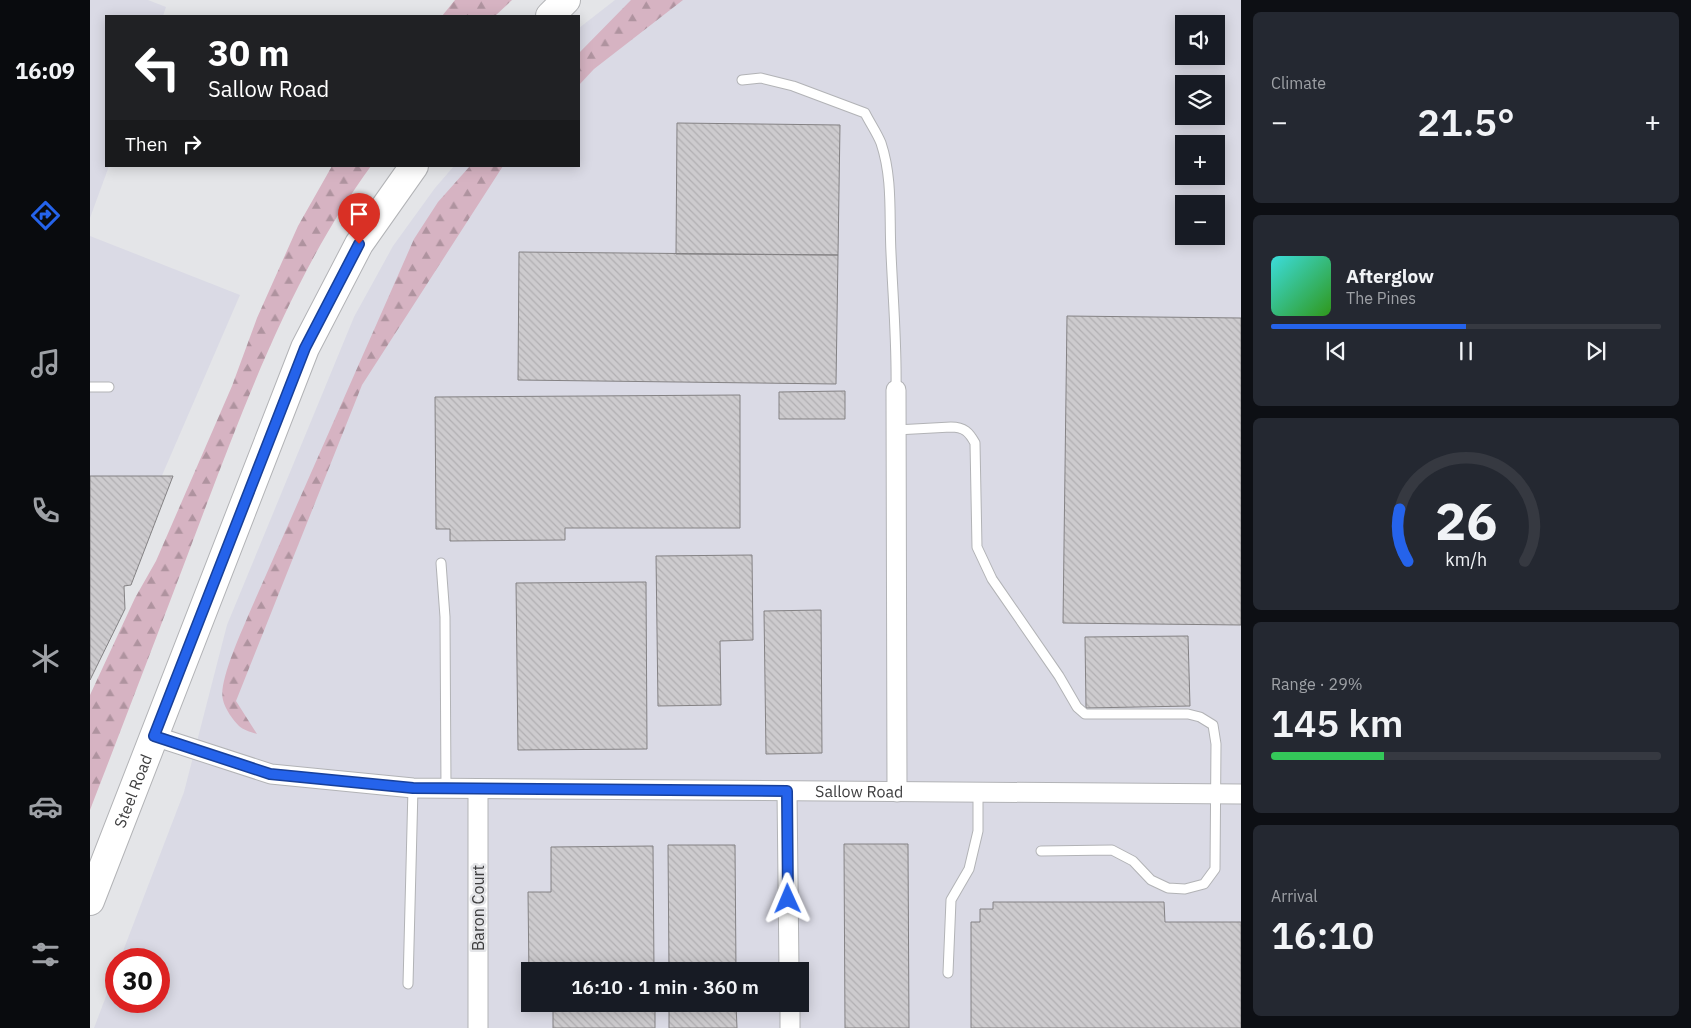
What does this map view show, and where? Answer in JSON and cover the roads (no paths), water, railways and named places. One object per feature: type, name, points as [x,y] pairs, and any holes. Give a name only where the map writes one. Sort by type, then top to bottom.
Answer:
[{"type":"main road","points":[[551,15],[566,0]]},
{"type":"main road","name":"Steel Road","points":[[90,902],[305,348],[359,244],[413,167]]},
{"type":"street","points":[[896,390],[897,792]]},
{"type":"street","name":"Sallow Road","points":[[154,736],[270,774],[413,788],[1241,794]]},
{"type":"street","name":"Baron Court","points":[[478,788],[478,1028]]},
{"type":"street","points":[[787,791],[789,962]]},
{"type":"street","points":[[790,1012],[790,1028]]},
{"type":"lane","points":[[742,80],[761,78],[793,86],[865,113],[880,141],[887,166],[891,209],[896,390]]},
{"type":"lane","points":[[90,387],[109,387]]},
{"type":"lane","points":[[896,430],[951,426],[959,427],[969,433],[975,444],[977,547],[992,579],[1059,676],[1077,707],[1084,714],[1188,714],[1213,725],[1216,744],[1215,868],[1204,884],[1185,889],[1168,888],[1150,880],[1133,861],[1112,850],[1041,851]]},
{"type":"lane","points":[[441,563],[445,617],[446,788]]},
{"type":"lane","points":[[408,984],[413,788]]},
{"type":"lane","points":[[948,973],[951,900],[969,869],[978,831],[978,792]]}]
